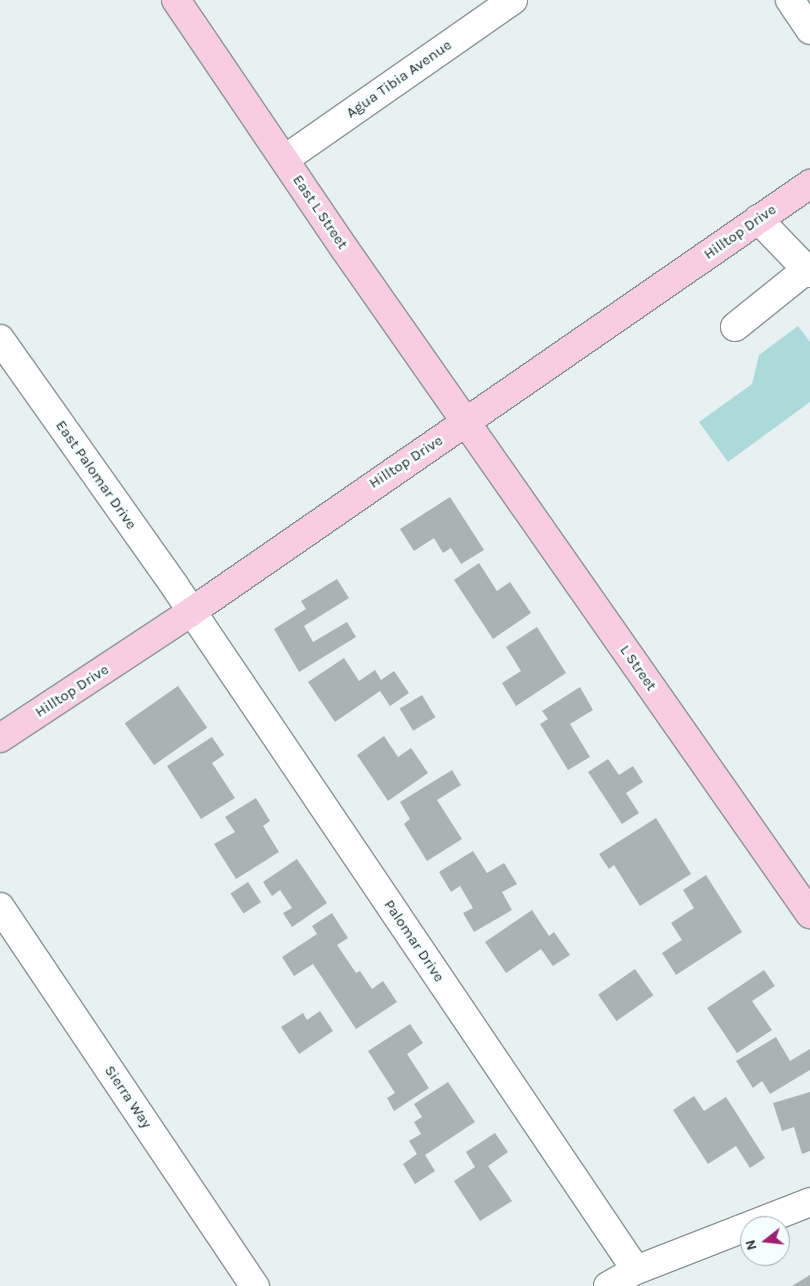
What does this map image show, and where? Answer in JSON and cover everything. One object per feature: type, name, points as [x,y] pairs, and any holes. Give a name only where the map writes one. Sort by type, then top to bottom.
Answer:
[{"type":"main road","name":"East L Street","points":[[176,0],[467,422]]},
{"type":"main road","name":"Hilltop Drive","points":[[0,738],[191,612],[810,184]]},
{"type":"main road","name":"L Street","points":[[467,422],[810,914]]},
{"type":"street","name":"Agua Tibia Avenue","points":[[285,159],[513,0]]},
{"type":"street","points":[[790,0],[810,30]]},
{"type":"street","points":[[735,327],[808,272],[758,219]]},
{"type":"street","name":"East Palomar Drive","points":[[0,339],[191,612]]},
{"type":"street","name":"Palomar Drive","points":[[191,612],[636,1270]]},
{"type":"street","name":"Sierra Way","points":[[0,907],[255,1286]]},
{"type":"street","points":[[608,1286],[636,1270],[810,1202]]},
{"type":"shaded area","points":[[798,326],[810,342],[810,402],[728,462],[699,422],[752,384],[759,355]]},
{"type":"building","points":[[450,497],[484,550],[461,564],[451,548],[443,553],[434,538],[414,551],[400,529]]},
{"type":"building","points":[[479,563],[497,591],[510,582],[531,613],[493,639],[454,580]]},
{"type":"building","points":[[337,579],[349,598],[304,626],[313,642],[347,622],[356,637],[299,672],[274,629],[306,609],[301,601]]},
{"type":"building","points":[[537,627],[566,673],[516,706],[502,683],[521,671],[506,647]]},
{"type":"building","points":[[344,658],[359,681],[375,670],[381,680],[394,671],[409,693],[390,706],[380,691],[335,722],[308,682]]},
{"type":"building","points":[[178,686],[207,728],[154,765],[125,723]]},
{"type":"building","points":[[580,687],[593,710],[570,724],[590,757],[568,770],[540,724],[548,719],[542,711]]},
{"type":"building","points":[[422,695],[435,717],[413,731],[400,708]]},
{"type":"building","points":[[384,736],[398,757],[411,748],[428,773],[388,801],[357,755]]},
{"type":"building","points":[[212,737],[224,755],[212,763],[235,798],[201,819],[167,766]]},
{"type":"building","points":[[608,759],[619,775],[633,766],[643,782],[626,793],[639,813],[622,824],[588,772]]},
{"type":"building","points":[[452,770],[461,785],[437,800],[462,839],[427,861],[404,824],[410,819],[400,802]]},
{"type":"building","points":[[256,798],[270,821],[263,826],[279,852],[236,879],[214,844],[235,832],[225,817]]},
{"type":"building","points":[[656,818],[691,874],[640,906],[614,865],[609,869],[599,854]]},
{"type":"building","points":[[473,851],[487,873],[504,863],[517,884],[502,892],[512,910],[474,932],[463,913],[473,908],[460,886],[451,892],[439,872]]},
{"type":"building","points":[[297,859],[327,903],[292,927],[283,913],[292,908],[280,890],[272,896],[263,882]]},
{"type":"building","points":[[706,875],[742,932],[676,975],[662,953],[682,940],[671,923],[694,908],[683,890]]},
{"type":"building","points":[[248,882],[261,902],[243,914],[230,893]]},
{"type":"building","points":[[532,910],[549,936],[554,932],[570,955],[553,966],[541,949],[506,973],[485,942]]},
{"type":"building","points":[[332,913],[348,938],[337,945],[356,973],[360,971],[372,989],[383,981],[397,1002],[356,1029],[313,964],[294,976],[282,957],[317,934],[312,926]]},
{"type":"building","points":[[635,969],[653,995],[616,1021],[598,995]]},
{"type":"building","points":[[764,970],[775,986],[752,1001],[772,1030],[737,1053],[707,1008]]},
{"type":"building","points":[[320,1011],[333,1031],[299,1054],[281,1027],[303,1013],[307,1020]]},
{"type":"building","points":[[410,1024],[423,1043],[407,1054],[429,1088],[394,1111],[387,1098],[395,1093],[368,1051]]},
{"type":"building","points":[[776,1037],[790,1061],[810,1049],[810,1070],[770,1094],[762,1081],[753,1088],[736,1061]]},
{"type":"building","points":[[448,1082],[475,1122],[425,1155],[435,1171],[415,1184],[403,1164],[417,1154],[409,1141],[421,1134],[414,1122],[422,1117],[414,1104]]},
{"type":"building","points":[[810,1092],[810,1151],[802,1154],[794,1127],[782,1131],[773,1103]]},
{"type":"building","points":[[694,1096],[704,1111],[726,1097],[765,1158],[750,1168],[736,1146],[708,1164],[673,1110]]},
{"type":"building","points":[[495,1133],[508,1152],[488,1166],[512,1201],[480,1221],[454,1181],[475,1167],[466,1152]]},
{"type":"building","points":[[810,1275],[810,1286],[792,1286]]}]
